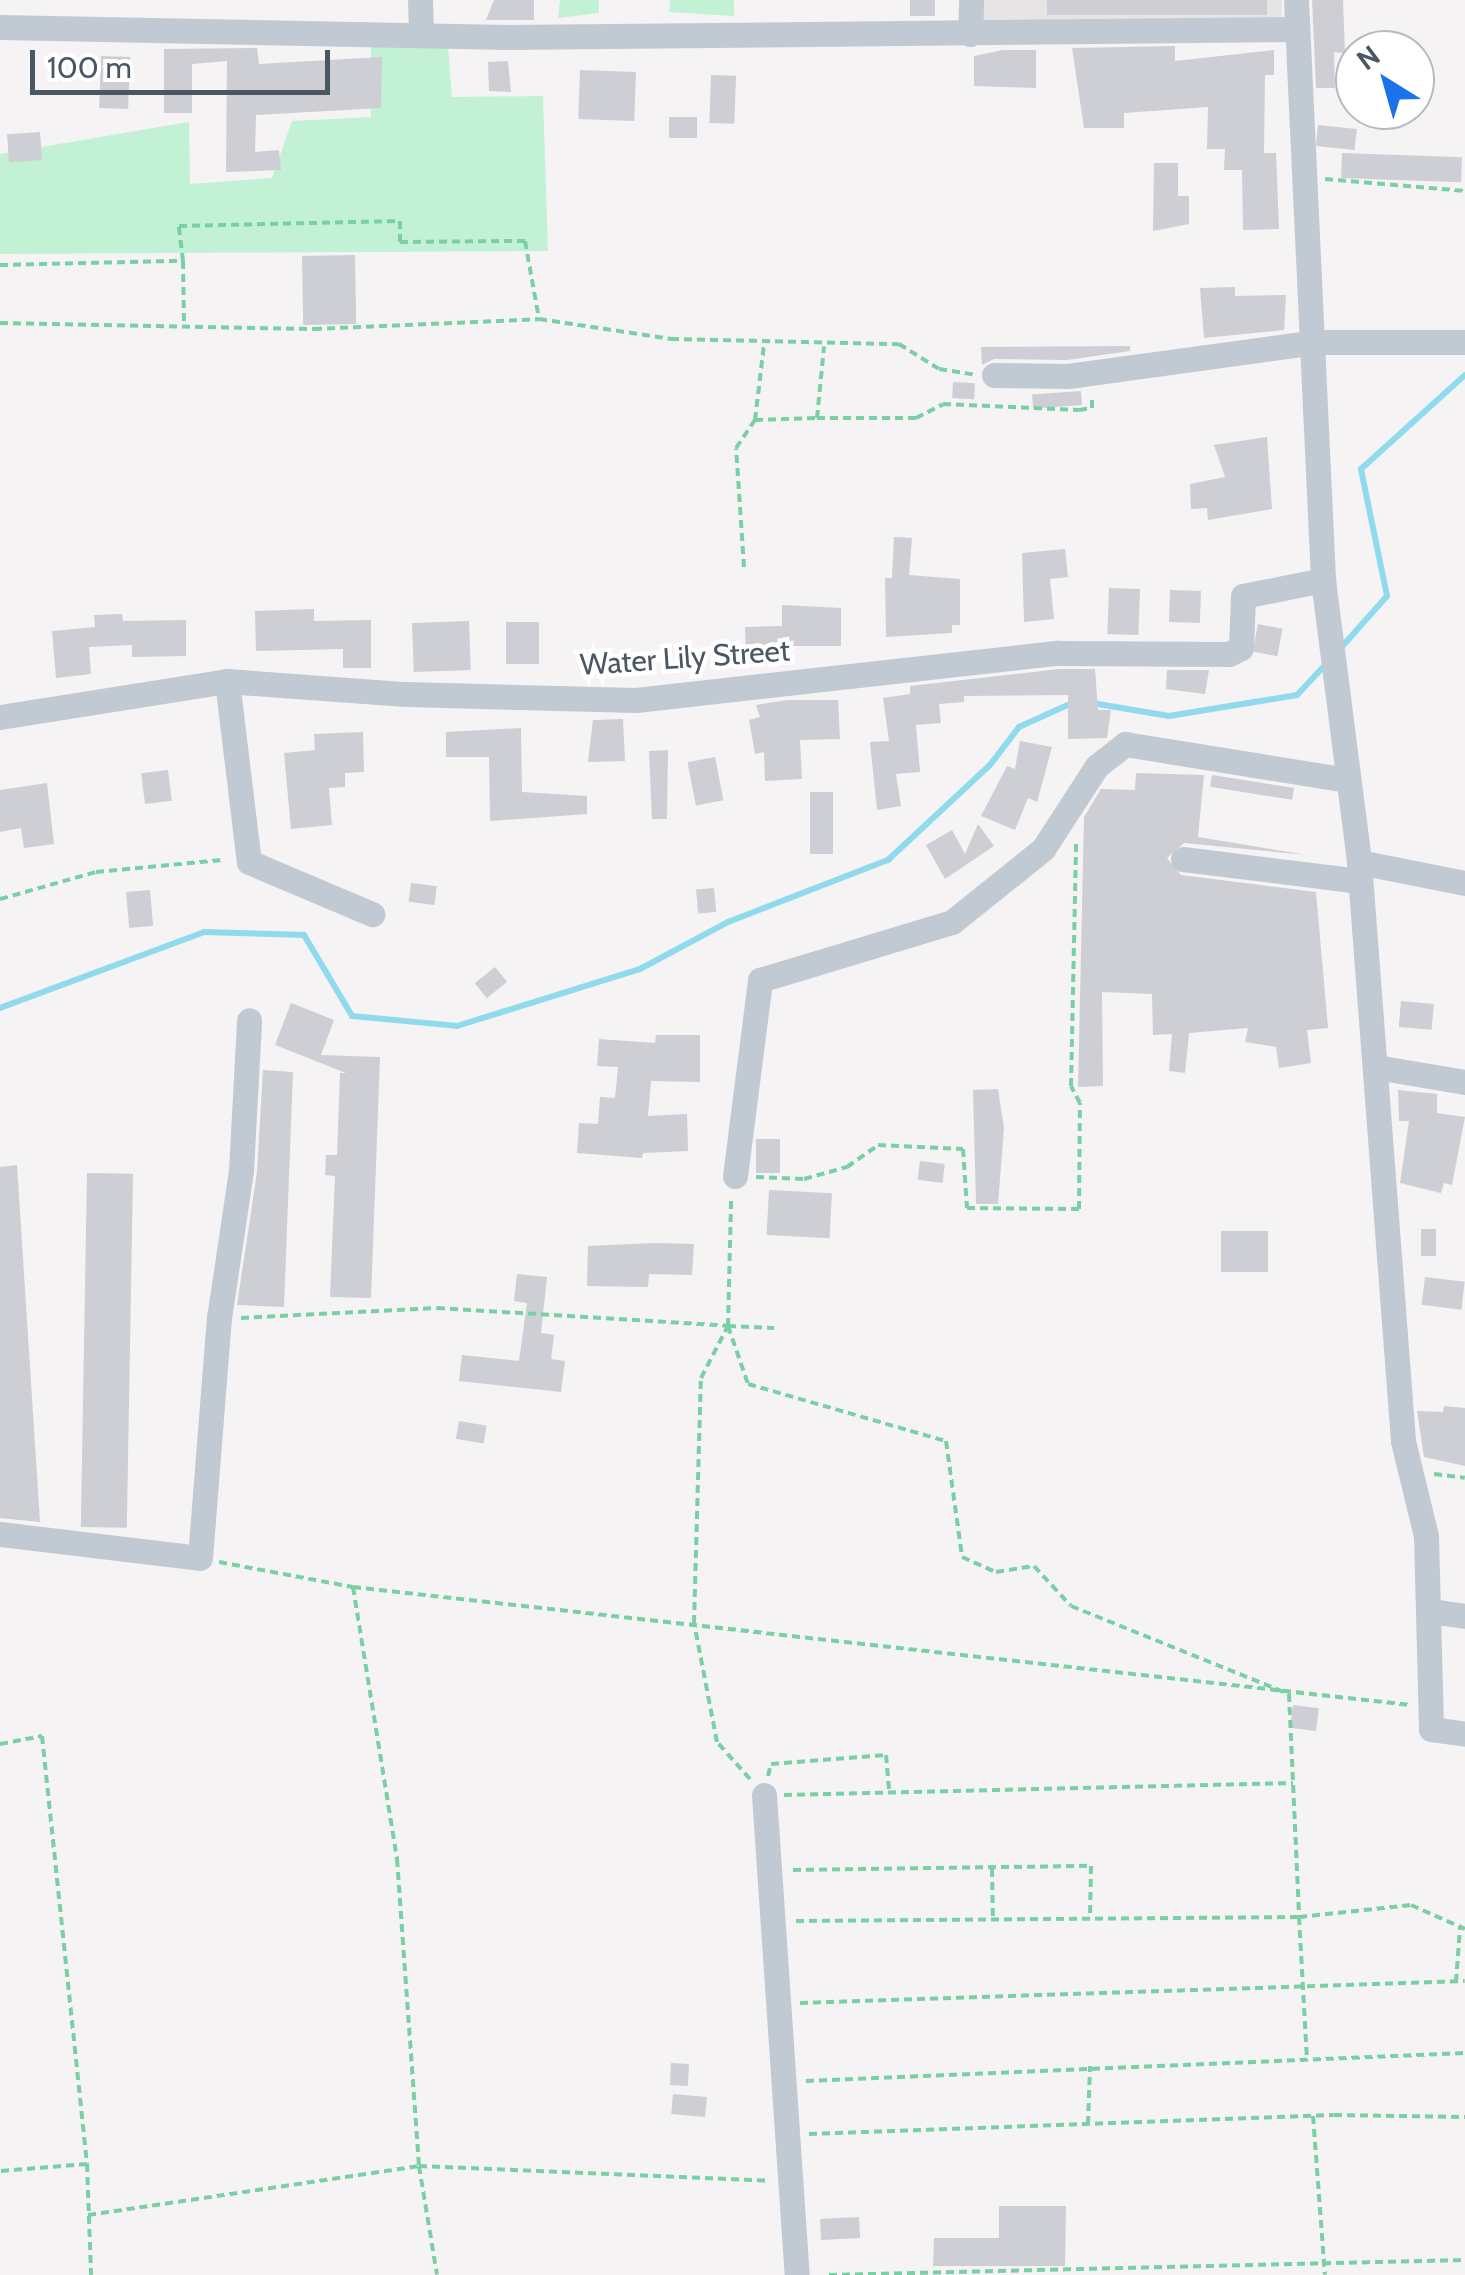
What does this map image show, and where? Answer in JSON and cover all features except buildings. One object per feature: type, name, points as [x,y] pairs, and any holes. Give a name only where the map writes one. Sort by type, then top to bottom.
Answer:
[{"type":"street","points":[[420,0],[421,34]]},
{"type":"street","points":[[970,0],[970,34]]},
{"type":"street","points":[[1296,0],[1324,580],[1330,654],[1360,872],[1410,1471],[1426,1536],[1430,1729],[1465,1734]]},
{"type":"street","points":[[0,28],[421,34],[970,34],[1296,29]]},
{"type":"street","points":[[994,375],[1068,376],[1314,342],[1465,342]]},
{"type":"street","name":"Water Lily Street","points":[[0,717],[227,681],[406,694],[636,700],[1058,653],[1229,654],[1240,648],[1243,596],[1324,580]]},
{"type":"street","points":[[227,681],[249,862],[372,914]]},
{"type":"street","points":[[735,1176],[760,980],[952,922],[1043,849],[1097,766],[1125,744],[1348,780]]},
{"type":"street","points":[[1184,859],[1465,883]]},
{"type":"street","points":[[0,1534],[200,1558],[219,1318],[241,1170],[249,1020]]},
{"type":"street","points":[[1376,1067],[1465,1082]]},
{"type":"street","points":[[1430,1611],[1465,1616]]},
{"type":"street","points":[[764,1795],[787,2182],[797,2275]]},
{"type":"path","points":[[1305,177],[1465,191]]},
{"type":"path","points":[[184,322],[178,226],[400,221],[400,242],[525,241],[539,319]]},
{"type":"path","points":[[0,265],[183,260]]},
{"type":"path","points":[[0,323],[184,322],[314,328],[539,319],[671,338],[824,346],[898,344],[939,369],[994,375]]},
{"type":"path","points":[[744,567],[736,448],[754,420],[764,344]]},
{"type":"path","points":[[817,418],[824,346]]},
{"type":"path","points":[[754,420],[916,418],[944,404],[1079,410]]},
{"type":"path","points":[[1072,808],[1078,892],[1071,1086],[1080,1103],[1079,1209],[967,1208],[963,1149],[878,1146],[848,1166],[804,1178],[735,1176],[726,1232],[728,1326],[748,1384],[946,1442],[962,1557],[996,1572],[1034,1566],[1072,1606],[1289,1694]]},
{"type":"path","points":[[0,899],[96,872],[197,858],[249,862]]},
{"type":"path","points":[[219,1318],[437,1308],[774,1328]]},
{"type":"path","points":[[728,1326],[701,1378],[694,1623],[717,1742],[764,1795],[1293,1783]]},
{"type":"path","points":[[1410,1471],[1465,1478]]},
{"type":"path","points":[[200,1558],[353,1587],[1430,1707]]},
{"type":"path","points":[[353,1587],[396,1859],[419,2166],[437,2275]]},
{"type":"path","points":[[1289,1694],[1307,2060]]},
{"type":"path","points":[[0,1744],[42,1736],[87,2164],[90,2275]]},
{"type":"path","points":[[764,1795],[771,1764],[886,1755],[889,1792]]},
{"type":"path","points":[[768,1871],[1091,1866],[1090,1919]]},
{"type":"path","points":[[992,1867],[993,1920]]},
{"type":"path","points":[[771,1922],[1299,1917],[1411,1905],[1462,1928],[1456,1982]]},
{"type":"path","points":[[776,2003],[1303,1990],[1465,1982]]},
{"type":"path","points":[[781,2082],[1465,2053]]},
{"type":"path","points":[[1088,2124],[1090,2066]]},
{"type":"path","points":[[1313,2116],[1325,2275]]},
{"type":"path","points":[[784,2135],[1313,2116],[1465,2118]]},
{"type":"path","points":[[0,2171],[87,2164]]},
{"type":"path","points":[[88,2216],[419,2166],[787,2182]]},
{"type":"path","points":[[830,2275],[1465,2260]]},
{"type":"shaded area","points":[[977,0],[1282,0],[1281,27],[994,29],[977,18]]},
{"type":"green space","points":[[560,0],[599,0],[599,13],[558,18]]},
{"type":"green space","points":[[670,0],[734,0],[734,16],[669,12]]},
{"type":"green space","points":[[371,45],[448,46],[452,97],[543,96],[548,251],[0,254],[0,154],[189,122],[190,184],[272,178],[292,121],[371,117]]},
{"type":"waterway","points":[[1339,650],[1387,596],[1361,469],[1465,375]]},
{"type":"waterway","points":[[1092,703],[1169,716],[1297,695],[1327,663]]},
{"type":"waterway","points":[[0,1008],[204,932],[304,935],[352,1016],[457,1026],[640,969],[728,922],[888,860],[990,765],[1019,727],[1074,702]]}]
